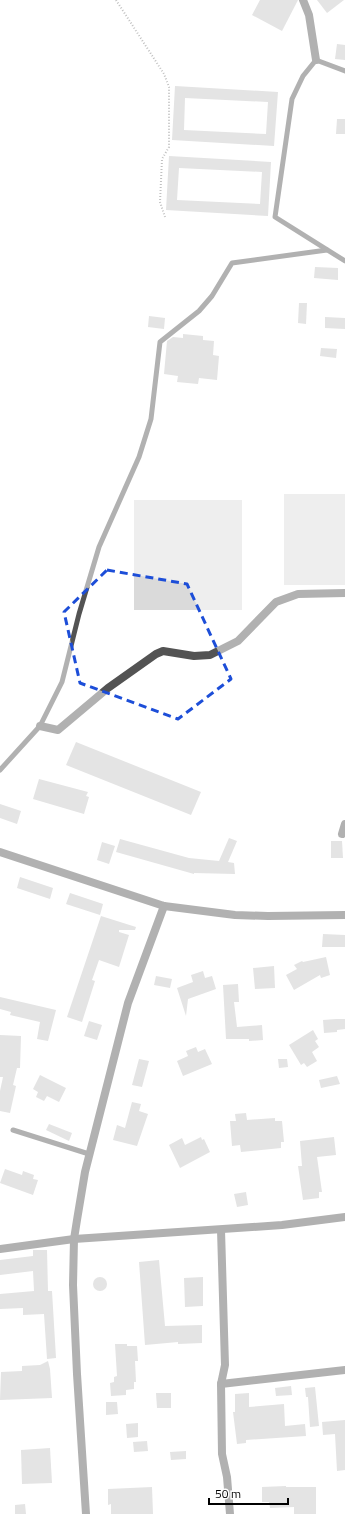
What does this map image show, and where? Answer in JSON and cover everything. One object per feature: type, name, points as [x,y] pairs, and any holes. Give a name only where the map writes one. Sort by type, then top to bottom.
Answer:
[{"type":"street","points":[[303,0],[308,15],[316,60]]},
{"type":"street","points":[[40,726],[58,730],[108,688],[156,654],[163,651],[194,656],[210,655],[238,641],[276,602],[298,594],[345,593]]},
{"type":"street","points":[[342,834],[345,824]]},
{"type":"street","points":[[0,852],[164,906],[235,915],[345,915]]},
{"type":"street","points":[[86,1514],[73,1285],[74,1239],[85,1172],[128,1004],[164,906]]},
{"type":"street","points":[[0,1249],[74,1239],[221,1230],[282,1225],[345,1217]]},
{"type":"street","points":[[221,1230],[226,1365],[221,1384],[222,1454],[227,1477],[230,1514]]},
{"type":"street","points":[[221,1384],[345,1370]]},
{"type":"lane","points":[[345,71],[316,60],[303,76],[292,99],[275,217],[345,261]]},
{"type":"lane","points":[[0,770],[40,726],[62,682],[79,614],[99,548],[139,457],[152,419],[160,342],[199,311],[212,296],[232,262],[327,250]]},
{"type":"lane","points":[[13,1130],[90,1154]]},
{"type":"path","points":[[116,0],[164,74],[169,88],[169,147],[162,160],[160,202],[165,217]]},
{"type":"highlighted area","points":[[107,570],[187,584],[231,679],[178,719],[80,683],[64,612]]},
{"type":"shaded area","points":[[284,494],[345,494],[345,585],[284,585]]},
{"type":"shaded area","points":[[134,500],[242,500],[242,610],[134,610]]},
{"type":"building","points":[[260,0],[298,0],[282,31],[252,15]]},
{"type":"building","points":[[317,0],[344,0],[327,13]]},
{"type":"building","points":[[337,44],[345,45],[345,60],[335,59]]},
{"type":"building","points":[[175,86],[278,92],[274,146],[172,140]],"holes":[[[185,98],[268,102],[266,134],[184,130]]]},
{"type":"building","points":[[337,119],[345,119],[345,134],[336,134]]},
{"type":"building","points":[[169,156],[271,162],[268,216],[166,210]],"holes":[[[179,168],[262,172],[260,204],[177,200]]]},
{"type":"building","points":[[315,267],[338,268],[338,280],[314,278]]},
{"type":"building","points":[[299,303],[307,303],[306,324],[298,323]]},
{"type":"building","points":[[149,316],[165,318],[164,329],[148,327]]},
{"type":"building","points":[[325,317],[345,318],[345,329],[325,328]]},
{"type":"building","points":[[183,334],[203,336],[203,340],[214,341],[213,355],[219,356],[217,380],[199,378],[198,384],[177,382],[178,376],[164,374],[167,341],[173,337],[183,338]]},
{"type":"building","points":[[321,348],[337,349],[336,358],[320,356]]},
{"type":"building","points":[[76,742],[201,792],[191,815],[66,765]]},
{"type":"building","points":[[39,779],[88,792],[86,796],[89,797],[84,814],[33,799]]},
{"type":"building","points":[[0,804],[21,811],[17,824],[0,818]]},
{"type":"building","points":[[229,838],[237,841],[228,862],[234,863],[235,874],[194,874],[116,852],[120,839],[189,858],[219,861]]},
{"type":"building","points":[[331,841],[342,841],[343,858],[331,858]]},
{"type":"building","points":[[102,842],[115,846],[109,864],[97,860]]},
{"type":"building","points":[[20,877],[53,888],[50,899],[17,888]]},
{"type":"building","points":[[70,893],[103,904],[100,915],[66,904]]},
{"type":"building","points":[[101,916],[136,927],[135,930],[119,930],[119,932],[129,935],[119,967],[99,960],[92,980],[95,981],[82,1022],[67,1017]]},
{"type":"building","points":[[323,934],[345,935],[345,947],[322,947]]},
{"type":"building","points":[[326,957],[330,975],[321,978],[320,975],[294,990],[286,975],[297,969],[294,965],[302,961]]},
{"type":"building","points":[[274,966],[275,988],[255,989],[253,968]]},
{"type":"building","points":[[203,971],[205,978],[212,976],[216,989],[188,999],[186,1016],[177,988],[193,982],[191,975]]},
{"type":"building","points":[[156,976],[172,979],[170,988],[154,985]]},
{"type":"building","points":[[238,984],[239,1002],[234,1002],[237,1027],[262,1025],[263,1040],[249,1041],[249,1039],[226,1039],[223,985]]},
{"type":"building","points":[[0,997],[56,1010],[48,1041],[37,1039],[40,1022],[10,1015],[11,1012],[0,1009]]},
{"type":"building","points":[[345,1019],[345,1029],[337,1030],[337,1032],[324,1033],[323,1020]]},
{"type":"building","points":[[89,1021],[102,1025],[97,1040],[84,1036]]},
{"type":"building","points":[[313,1030],[318,1039],[315,1041],[319,1047],[312,1052],[317,1061],[307,1067],[304,1063],[301,1065],[289,1045]]},
{"type":"building","points":[[0,1035],[21,1036],[20,1068],[17,1068],[13,1085],[16,1086],[10,1113],[0,1111],[0,1091],[3,1077],[0,1077]]},
{"type":"building","points":[[196,1047],[198,1052],[205,1049],[212,1064],[183,1076],[177,1061],[188,1056],[186,1051]]},
{"type":"building","points":[[139,1059],[149,1061],[142,1087],[132,1085]]},
{"type":"building","points":[[278,1059],[287,1059],[288,1067],[279,1068]]},
{"type":"building","points":[[40,1075],[66,1088],[59,1102],[47,1096],[44,1101],[36,1097],[38,1092],[33,1089]]},
{"type":"building","points":[[337,1076],[340,1084],[321,1088],[319,1080]]},
{"type":"building","points":[[132,1102],[141,1104],[139,1111],[148,1114],[137,1146],[113,1140],[117,1125],[125,1128]]},
{"type":"building","points":[[246,1113],[247,1120],[275,1118],[275,1121],[282,1121],[284,1142],[281,1142],[281,1148],[241,1152],[240,1145],[232,1146],[230,1121],[236,1121],[235,1114]]},
{"type":"building","points":[[49,1124],[72,1133],[69,1141],[46,1130]]},
{"type":"building","points":[[201,1137],[202,1140],[204,1139],[210,1152],[180,1168],[169,1145],[182,1138],[185,1145]]},
{"type":"building","points":[[334,1137],[336,1155],[317,1157],[322,1192],[319,1192],[319,1198],[303,1200],[298,1166],[302,1166],[300,1141]]},
{"type":"building","points":[[5,1169],[22,1175],[23,1171],[34,1175],[33,1179],[38,1180],[33,1195],[0,1183]]},
{"type":"building","points":[[246,1192],[248,1205],[237,1207],[234,1194]]},
{"type":"building","points":[[33,1250],[47,1250],[48,1291],[52,1291],[56,1358],[47,1359],[44,1314],[23,1315],[23,1308],[0,1309],[0,1294],[34,1291],[33,1271],[0,1275],[0,1260],[33,1256]]},
{"type":"building","points":[[159,1260],[165,1326],[202,1325],[202,1343],[178,1344],[178,1342],[145,1345],[139,1262]]},
{"type":"building","points":[[100,1277],[105,1279],[107,1284],[105,1289],[100,1291],[95,1289],[93,1284],[95,1279]]},
{"type":"building","points":[[203,1277],[203,1306],[185,1307],[184,1278]]},
{"type":"building","points":[[115,1344],[137,1346],[138,1361],[135,1361],[136,1382],[134,1382],[134,1389],[126,1390],[126,1395],[111,1396],[110,1383],[114,1382],[114,1377],[117,1376]]},
{"type":"building","points":[[48,1361],[52,1398],[0,1400],[1,1372],[22,1371],[22,1366],[40,1365]]},
{"type":"building","points":[[291,1386],[292,1395],[276,1396],[275,1388]]},
{"type":"building","points":[[315,1387],[319,1426],[310,1427],[308,1397],[306,1397],[305,1388]]},
{"type":"building","points":[[156,1393],[171,1393],[171,1408],[157,1408]]},
{"type":"building","points":[[249,1393],[249,1407],[284,1404],[285,1426],[305,1424],[306,1436],[246,1440],[246,1443],[237,1444],[233,1412],[235,1412],[235,1394]]},
{"type":"building","points":[[106,1402],[117,1402],[118,1414],[106,1415]]},
{"type":"building","points":[[345,1420],[345,1470],[337,1471],[335,1434],[323,1435],[322,1422]]},
{"type":"building","points":[[138,1423],[138,1437],[127,1438],[126,1424]]},
{"type":"building","points":[[147,1441],[148,1451],[134,1452],[133,1442]]},
{"type":"building","points":[[50,1448],[52,1483],[22,1484],[21,1450]]},
{"type":"building","points":[[186,1451],[186,1459],[171,1460],[170,1452]]},
{"type":"building","points":[[152,1487],[153,1514],[111,1514],[111,1504],[108,1505],[108,1489]]},
{"type":"building","points":[[262,1487],[316,1487],[316,1514],[294,1514],[294,1507],[270,1508],[269,1502],[262,1502]]},
{"type":"building","points":[[25,1504],[26,1514],[15,1514],[15,1505]]}]
